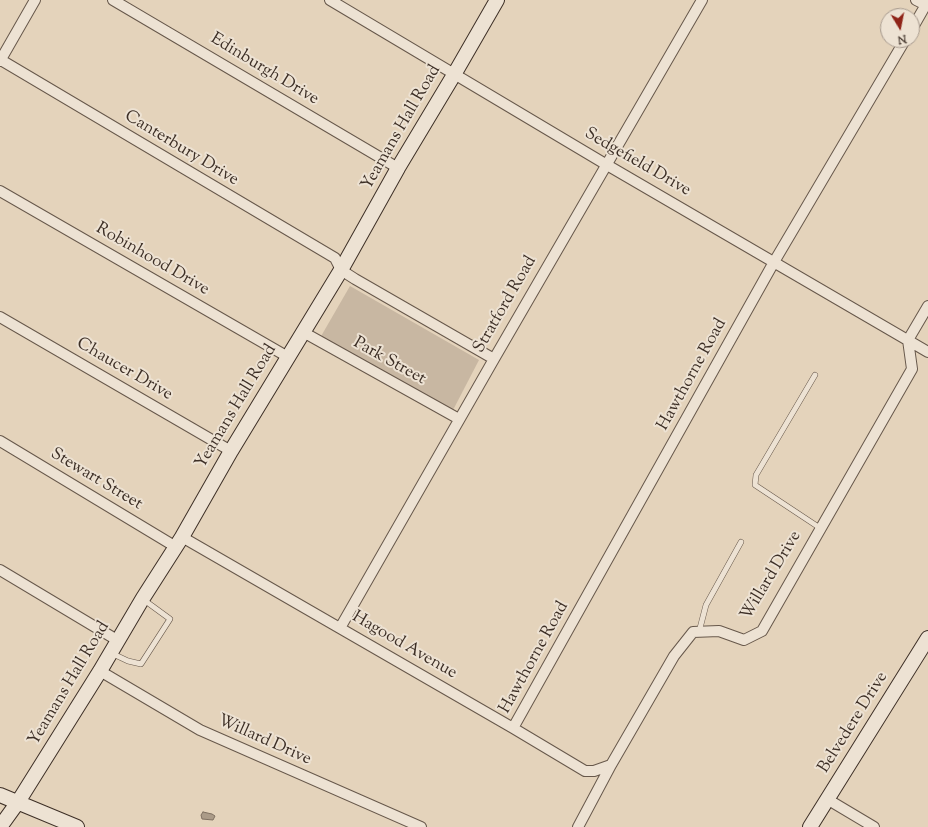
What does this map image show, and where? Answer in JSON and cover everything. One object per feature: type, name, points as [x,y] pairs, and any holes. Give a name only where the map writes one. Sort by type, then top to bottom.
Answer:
[{"type":"street","points":[[0,61],[35,0]]},
{"type":"street","name":"Edinburgh Drive","points":[[113,0],[398,168]]},
{"type":"street","name":"Yeamans Hall Road","points":[[0,827],[18,802],[179,542],[231,450],[341,270],[398,168],[455,74],[497,0]]},
{"type":"street","name":"Stratford Road","points":[[340,628],[459,419],[702,0]]},
{"type":"street","points":[[916,0],[927,4],[920,15]]},
{"type":"street","name":"Sedgefield Drive","points":[[334,1],[607,164],[928,352]]},
{"type":"street","name":"Hawthorne Road","points":[[514,728],[774,262],[900,48]]},
{"type":"street","name":"Canterbury Drive","points":[[0,61],[335,258],[341,270]]},
{"type":"street","name":"Robinhood Drive","points":[[0,191],[288,357]]},
{"type":"street","points":[[341,270],[494,359]]},
{"type":"street","points":[[908,340],[928,306]]},
{"type":"street","name":"Chaucer Drive","points":[[0,317],[231,450]]},
{"type":"street","name":"Park Street","points":[[303,332],[459,419]]},
{"type":"street","name":"Willard Drive","points":[[700,632],[719,631],[744,640],[762,631],[912,368],[908,340]]},
{"type":"street","name":"Stewart Street","points":[[0,441],[179,542]]},
{"type":"street","name":"Hagood Avenue","points":[[179,542],[340,628],[514,728],[585,771],[594,771],[611,765]]},
{"type":"street","points":[[0,570],[114,646]]},
{"type":"street","points":[[578,827],[611,765],[674,656],[693,632],[700,632]]},
{"type":"street","name":"Belvedere Drive","points":[[810,827],[928,638]]},
{"type":"street","name":"Willard Drive","points":[[100,671],[200,730],[421,827]]},
{"type":"street","points":[[0,795],[77,827]]},
{"type":"street","points":[[827,799],[874,827]]},
{"type":"lane","points":[[815,375],[756,475],[755,485],[820,528]]},
{"type":"lane","points":[[700,632],[706,605],[741,542]]},
{"type":"lane","points":[[114,646],[128,661],[141,664],[170,619],[143,598]]},
{"type":"shaded area","points":[[350,286],[479,360],[452,412],[320,338]]},
{"type":"shaded area","points":[[203,812],[215,816],[213,820],[202,819],[201,815]]}]
